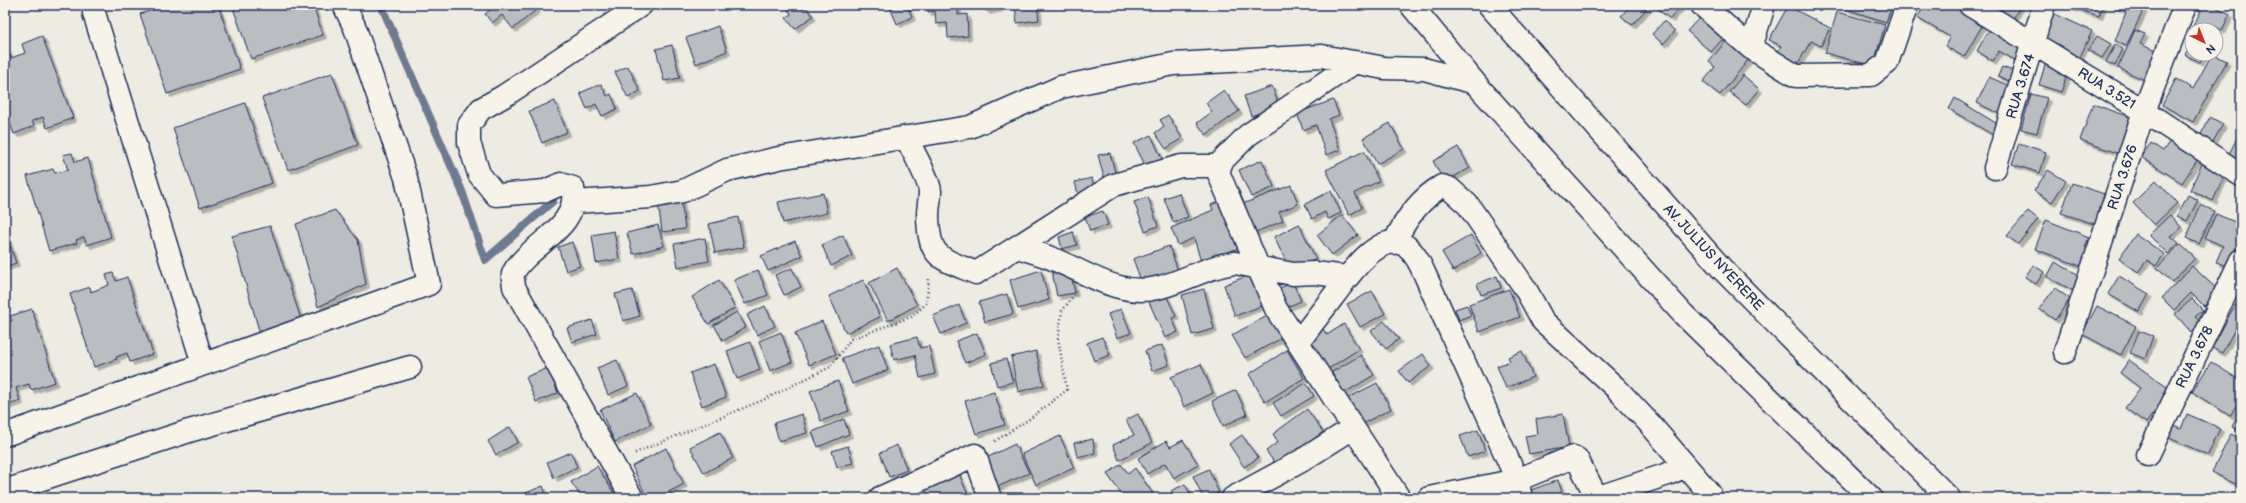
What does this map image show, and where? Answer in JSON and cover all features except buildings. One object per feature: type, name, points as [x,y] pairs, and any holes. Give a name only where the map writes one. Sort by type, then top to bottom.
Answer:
[{"type":"street","points":[[5,434],[430,284],[406,178],[355,28],[344,5]]},
{"type":"street","points":[[632,498],[514,287],[513,275],[519,264],[537,246],[559,230],[575,202],[573,188],[561,184],[545,191],[496,195],[478,174],[469,143],[469,125],[481,110],[641,5]]},
{"type":"street","points":[[1411,5],[1475,83],[1683,314],[1871,498]]},
{"type":"street","name":"AV. JULIUS NYERERE","points":[[1489,5],[1723,270],[1949,498]]},
{"type":"street","points":[[1702,5],[1751,48],[1796,76],[1871,75],[1887,63],[1907,5]]},
{"type":"street","points":[[1751,48],[1764,5]]},
{"type":"street","name":"RUA 3.521","points":[[1970,5],[2144,111],[2241,175]]},
{"type":"street","name":"RUA 3.674","points":[[1995,168],[2044,5]]},
{"type":"street","name":"RUA 3.676","points":[[2065,352],[2144,111],[2185,5]]},
{"type":"street","points":[[94,13],[203,364]]},
{"type":"street","points":[[575,202],[652,197],[683,191],[727,170],[779,158],[970,127],[1061,87],[1173,64],[1322,56],[1384,68],[1424,69],[1475,83]]},
{"type":"street","points":[[1355,62],[1248,136],[1222,161],[1218,172],[1276,309],[1399,498]]},
{"type":"street","points":[[906,137],[930,190],[928,215],[930,241],[933,251],[950,262],[976,273],[1114,185],[1181,166],[1220,166]]},
{"type":"street","points":[[1394,243],[1404,221],[1431,193],[1442,186],[1448,188],[1468,205],[1524,288],[1543,321],[1617,389],[1710,494]]},
{"type":"street","points":[[1298,343],[1353,268],[1376,248],[1394,243],[1405,245],[1416,256],[1519,489]]},
{"type":"street","points":[[1018,247],[1053,259],[1089,276],[1132,290],[1155,288],[1190,278],[1226,264],[1235,263],[1293,274],[1315,273],[1346,277]]},
{"type":"street","name":"RUA 3.678","points":[[2148,455],[2241,260]]},
{"type":"street","points":[[5,490],[189,431],[410,367]]},
{"type":"street","points":[[1233,498],[1301,462],[1353,428]]},
{"type":"street","points":[[880,498],[975,455],[990,498]]},
{"type":"street","points":[[1429,498],[1519,489],[1573,457],[1577,459],[1596,498],[1668,474],[1686,466]]},
{"type":"path","points":[[612,462],[783,390],[830,367],[852,339],[911,317],[926,304],[933,251]]},
{"type":"path","points":[[975,455],[1028,420],[1067,390],[1058,338],[1062,311],[1089,276]]},
{"type":"waterway","points":[[381,5],[462,191],[485,260],[553,201]]}]
